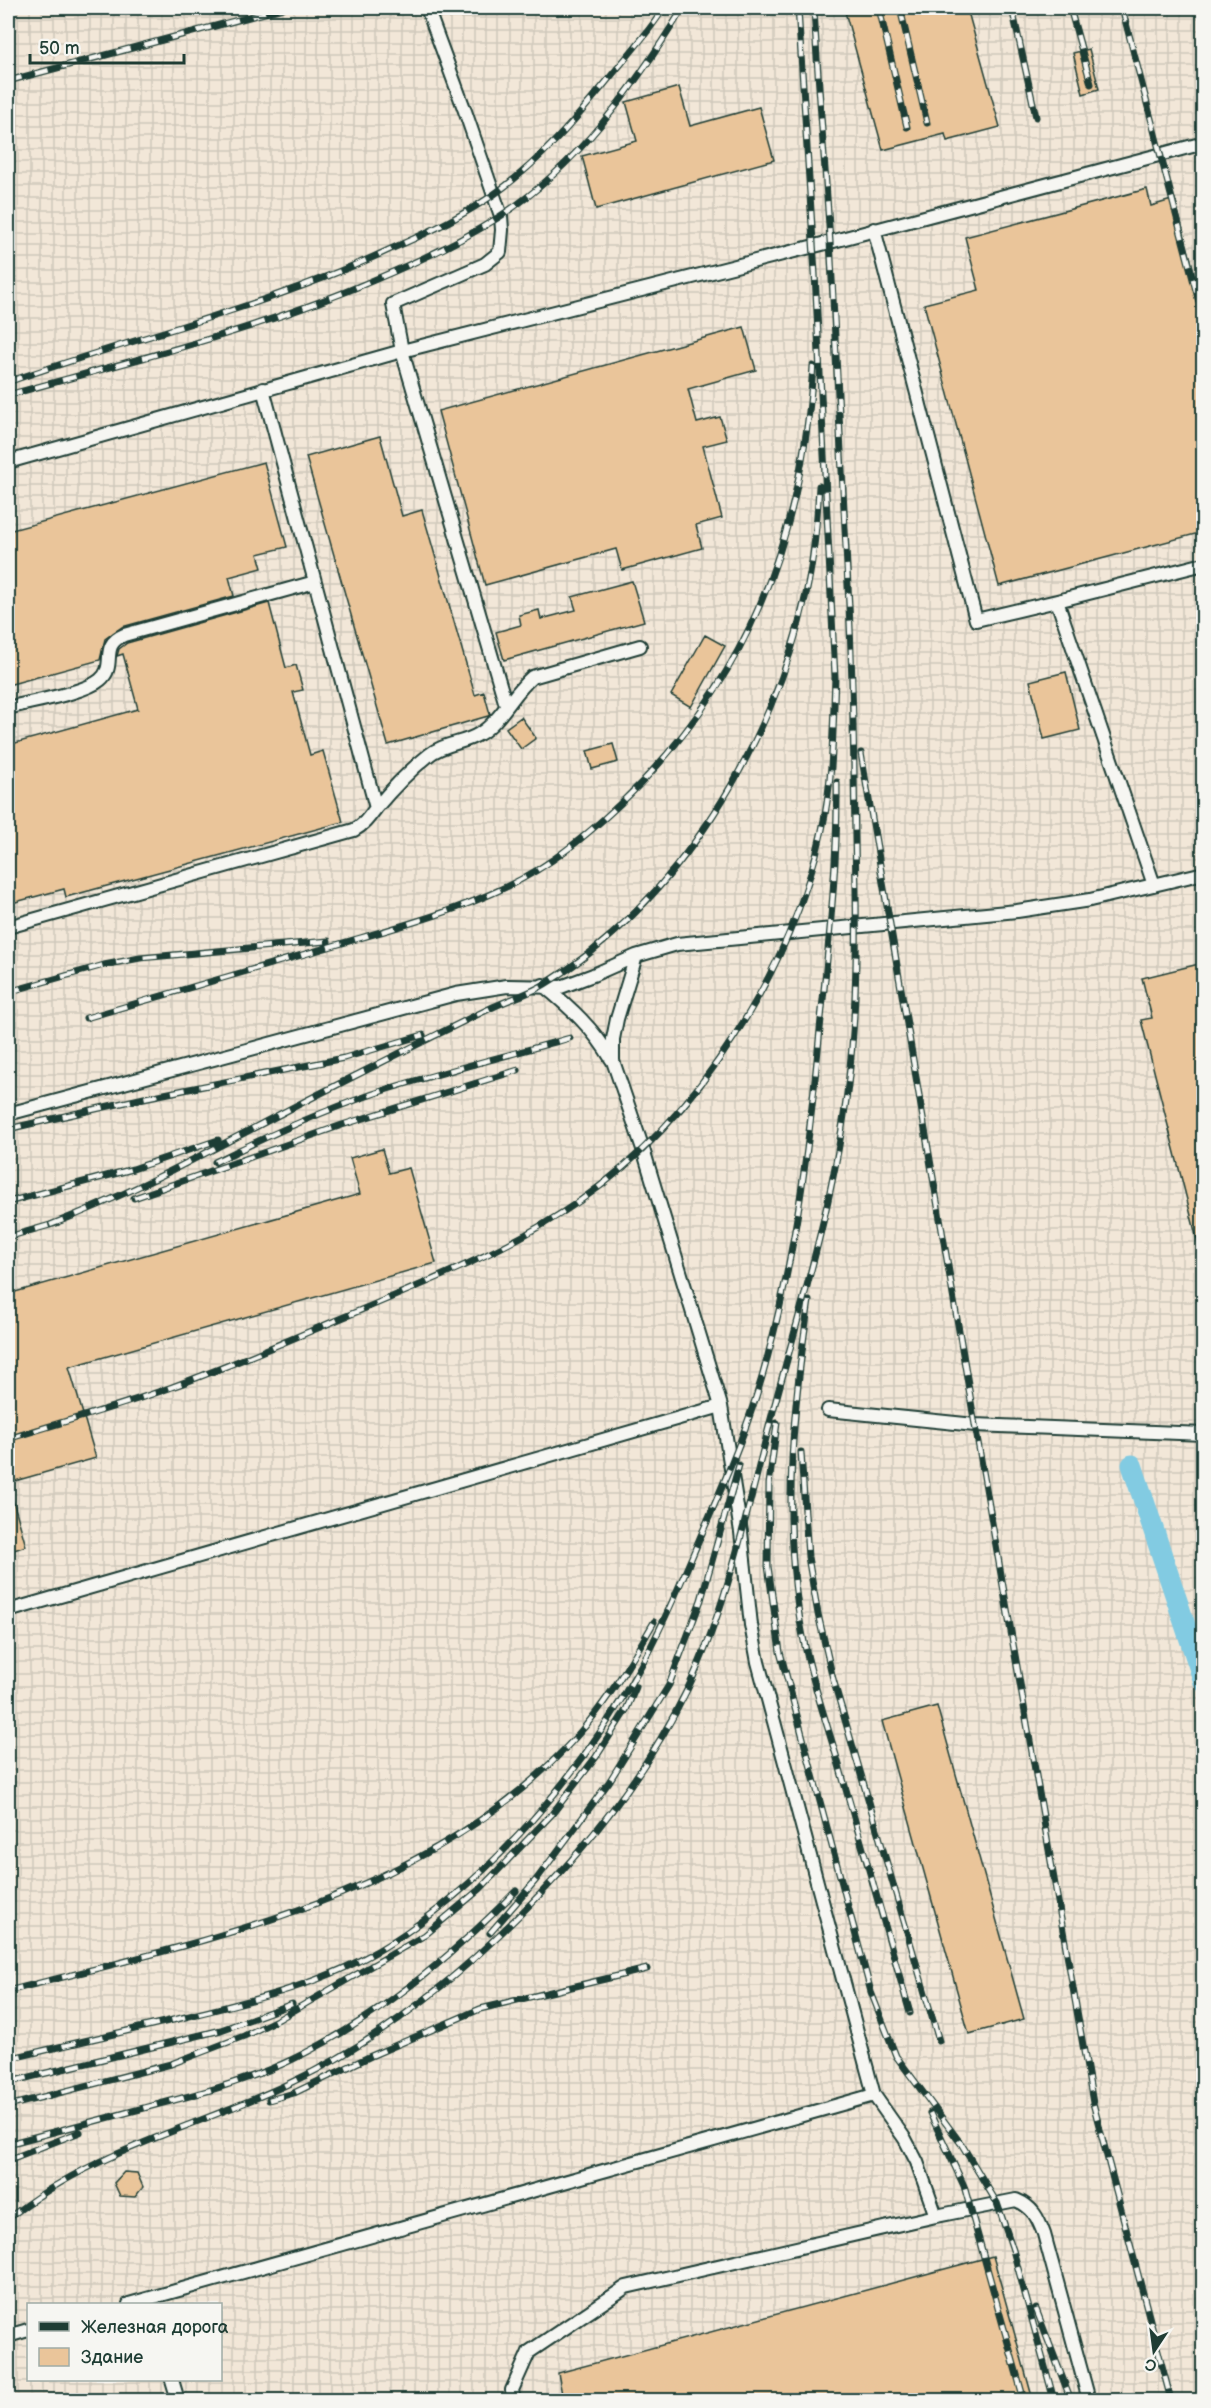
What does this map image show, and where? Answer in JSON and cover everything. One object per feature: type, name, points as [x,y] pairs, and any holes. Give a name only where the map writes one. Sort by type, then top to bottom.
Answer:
[{"type":"lane","points":[[427,8],[501,216],[500,252],[485,264],[393,304],[402,351],[506,705]]},
{"type":"lane","points":[[8,462],[402,351],[830,242],[1203,143]]},
{"type":"lane","points":[[874,229],[976,620],[1203,564]]},
{"type":"lane","points":[[263,389],[376,808]]},
{"type":"lane","points":[[8,708],[95,684],[107,673],[110,666],[109,651],[117,638],[315,582]]},
{"type":"lane","points":[[1057,601],[1154,885]]},
{"type":"lane","points":[[8,927],[354,830],[363,825],[376,808],[428,756],[449,744],[478,736],[495,720],[520,687],[532,676],[640,646]]},
{"type":"lane","points":[[8,1114],[456,994],[507,986],[561,987],[636,956],[677,944],[1017,911],[1090,900],[1203,873]]},
{"type":"lane","points":[[613,1061],[613,1039],[617,1019],[636,956]]},
{"type":"lane","points":[[543,985],[585,1022],[601,1040],[613,1061],[642,1149],[721,1406],[758,1662],[874,2096],[914,2155],[936,2216]]},
{"type":"lane","points":[[8,1611],[721,1406]]},
{"type":"lane","points":[[828,1410],[975,1425],[1203,1434]]},
{"type":"lane","points":[[151,2302],[874,2096]]},
{"type":"lane","points":[[514,2400],[512,2391],[529,2352],[626,2287],[936,2216],[1016,2200],[1027,2205],[1035,2213],[1044,2234],[1089,2400]]},
{"type":"lane","points":[[8,2336],[27,2330]]},
{"type":"lane","points":[[172,2381],[177,2400]]},
{"type":"shaded area","points":[[8,8],[1203,8],[1203,2400],[8,2400]]},
{"type":"building","points":[[844,8],[967,8],[1000,127],[947,141],[945,134],[883,150]]},
{"type":"building","points":[[1089,49],[1099,89],[1083,94],[1073,53]]},
{"type":"building","points":[[679,87],[690,126],[759,107],[774,160],[596,209],[582,156],[637,141],[626,102]]},
{"type":"building","points":[[1147,189],[1151,206],[1175,199],[1203,306],[1203,532],[999,586],[924,304],[979,290],[965,237]]},
{"type":"building","points":[[744,327],[756,370],[688,389],[697,423],[720,417],[727,440],[703,446],[722,518],[696,525],[702,548],[622,570],[616,549],[485,585],[438,411]]},
{"type":"building","points":[[380,436],[402,516],[422,510],[475,695],[484,692],[490,714],[388,745],[306,457]]},
{"type":"building","points":[[264,462],[287,547],[258,554],[262,568],[229,577],[234,596],[122,627],[105,639],[100,660],[8,685],[8,531]]},
{"type":"building","points":[[632,581],[644,621],[504,660],[496,632],[521,625],[519,615],[539,610],[541,619],[576,610],[572,597]]},
{"type":"building","points":[[269,603],[286,668],[296,665],[303,690],[293,692],[310,755],[323,751],[343,822],[66,897],[64,889],[8,904],[8,745],[138,709],[123,654],[117,656],[119,649],[127,643]]},
{"type":"building","points":[[705,635],[725,646],[691,707],[671,695]]},
{"type":"building","points":[[1066,672],[1080,730],[1044,739],[1030,681]]},
{"type":"building","points":[[521,717],[536,738],[521,749],[506,728]]},
{"type":"building","points":[[613,744],[618,762],[592,769],[587,751]]},
{"type":"building","points":[[1203,963],[1203,1242],[1198,1243],[1141,1020],[1152,1018],[1142,978]]},
{"type":"building","points":[[382,1149],[389,1173],[409,1168],[436,1263],[69,1367],[96,1458],[8,1483],[8,1294],[360,1194],[350,1158]]},
{"type":"building","points":[[12,1497],[26,1546],[8,1552],[8,1498]]},
{"type":"building","points":[[937,1706],[1024,2019],[969,2034],[882,1721]]},
{"type":"building","points":[[124,2172],[137,2173],[143,2187],[135,2197],[120,2196],[114,2183]]},
{"type":"building","points":[[993,2256],[1033,2400],[563,2400],[558,2373]]},
{"type":"waterway","points":[[1132,1465],[1204,1682]]},
{"type":"railway","points":[[8,81],[283,8]]},
{"type":"railway","points":[[8,382],[299,287],[346,269],[457,217],[493,195],[541,155],[598,92],[664,8]]},
{"type":"railway","points":[[8,395],[193,344],[284,315],[390,273],[469,235],[527,197],[579,149],[625,95],[683,8]]},
{"type":"railway","points":[[8,1439],[111,1408],[194,1379],[405,1292],[525,1235],[581,1200],[624,1167],[664,1128],[701,1084],[734,1037],[763,987],[788,935],[808,882],[822,830],[830,773],[834,715],[835,677],[815,273],[798,8]]},
{"type":"railway","points":[[8,2219],[39,2196],[107,2158],[252,2100],[345,2054],[400,2018],[476,1957],[554,1880],[605,1820],[628,1788],[650,1756],[688,1688],[715,1622],[736,1553],[826,1210],[842,1127],[854,1024],[856,901],[850,634],[830,241],[814,8]]},
{"type":"railway","points":[[879,8],[907,127]]},
{"type":"railway","points":[[900,8],[927,123]]},
{"type":"railway","points":[[1012,8],[1036,117]]},
{"type":"railway","points":[[1070,8],[1091,84]]},
{"type":"railway","points":[[1122,8],[1204,321]]},
{"type":"railway","points":[[86,1018],[465,905],[508,886],[538,869],[581,839],[607,816],[664,758],[702,709],[734,658],[760,604],[781,549],[796,490],[807,430],[813,366]]},
{"type":"railway","points":[[50,1225],[123,1194],[493,1007],[539,988],[593,950],[637,910],[677,865],[713,815],[744,762],[770,707],[791,651],[806,594],[815,540],[819,486]]},
{"type":"railway","points":[[861,753],[1093,2103],[1171,2400]]},
{"type":"railway","points":[[8,2059],[284,1991],[338,1971],[389,1944],[428,1917],[500,1854],[564,1782],[619,1703],[659,1630],[731,1466],[755,1400],[778,1313],[802,1188],[812,1105],[832,900],[837,782]]},
{"type":"railway","points":[[8,992],[104,965],[140,958],[328,941]]},
{"type":"railway","points":[[8,1129],[144,1098],[344,1058],[423,1035]]},
{"type":"railway","points":[[215,1162],[300,1122],[366,1096],[433,1075],[570,1038]]},
{"type":"railway","points":[[134,1198],[342,1125],[518,1070]]},
{"type":"railway","points":[[8,1202],[133,1169],[218,1140]]},
{"type":"railway","points":[[8,1237],[57,1223]]},
{"type":"railway","points":[[809,1301],[792,1454],[791,1531],[798,1607],[805,1647],[816,1687],[910,2013]]},
{"type":"railway","points":[[777,1423],[769,1484],[768,1566],[780,1652],[871,1992],[896,2056],[962,2145],[997,2203],[1013,2250],[1054,2400]]},
{"type":"railway","points":[[801,1452],[808,1557],[833,1679],[939,2041]]},
{"type":"railway","points":[[490,1933],[536,1880],[609,1782],[669,1685],[701,1600],[739,1465]]},
{"type":"railway","points":[[8,1991],[160,1952],[312,1905],[385,1874],[454,1837],[518,1792],[575,1738],[608,1697],[654,1622]]},
{"type":"railway","points":[[8,2106],[171,2064],[244,2036],[279,2019],[425,1935],[480,1889],[552,1814],[596,1757],[626,1710],[636,1687]]},
{"type":"railway","points":[[8,2144],[182,2098],[256,2075],[291,2060],[353,2026],[411,1985],[465,1940],[516,1891]]},
{"type":"railway","points":[[269,2100],[294,2093],[371,2056],[480,2009],[647,1969]]},
{"type":"railway","points":[[14,2081],[221,2030],[292,2004]]},
{"type":"railway","points":[[930,2113],[964,2186],[1024,2400]]},
{"type":"railway","points":[[8,2160],[80,2132]]},
{"type":"railway","points":[[1036,2309],[1071,2400]]}]
